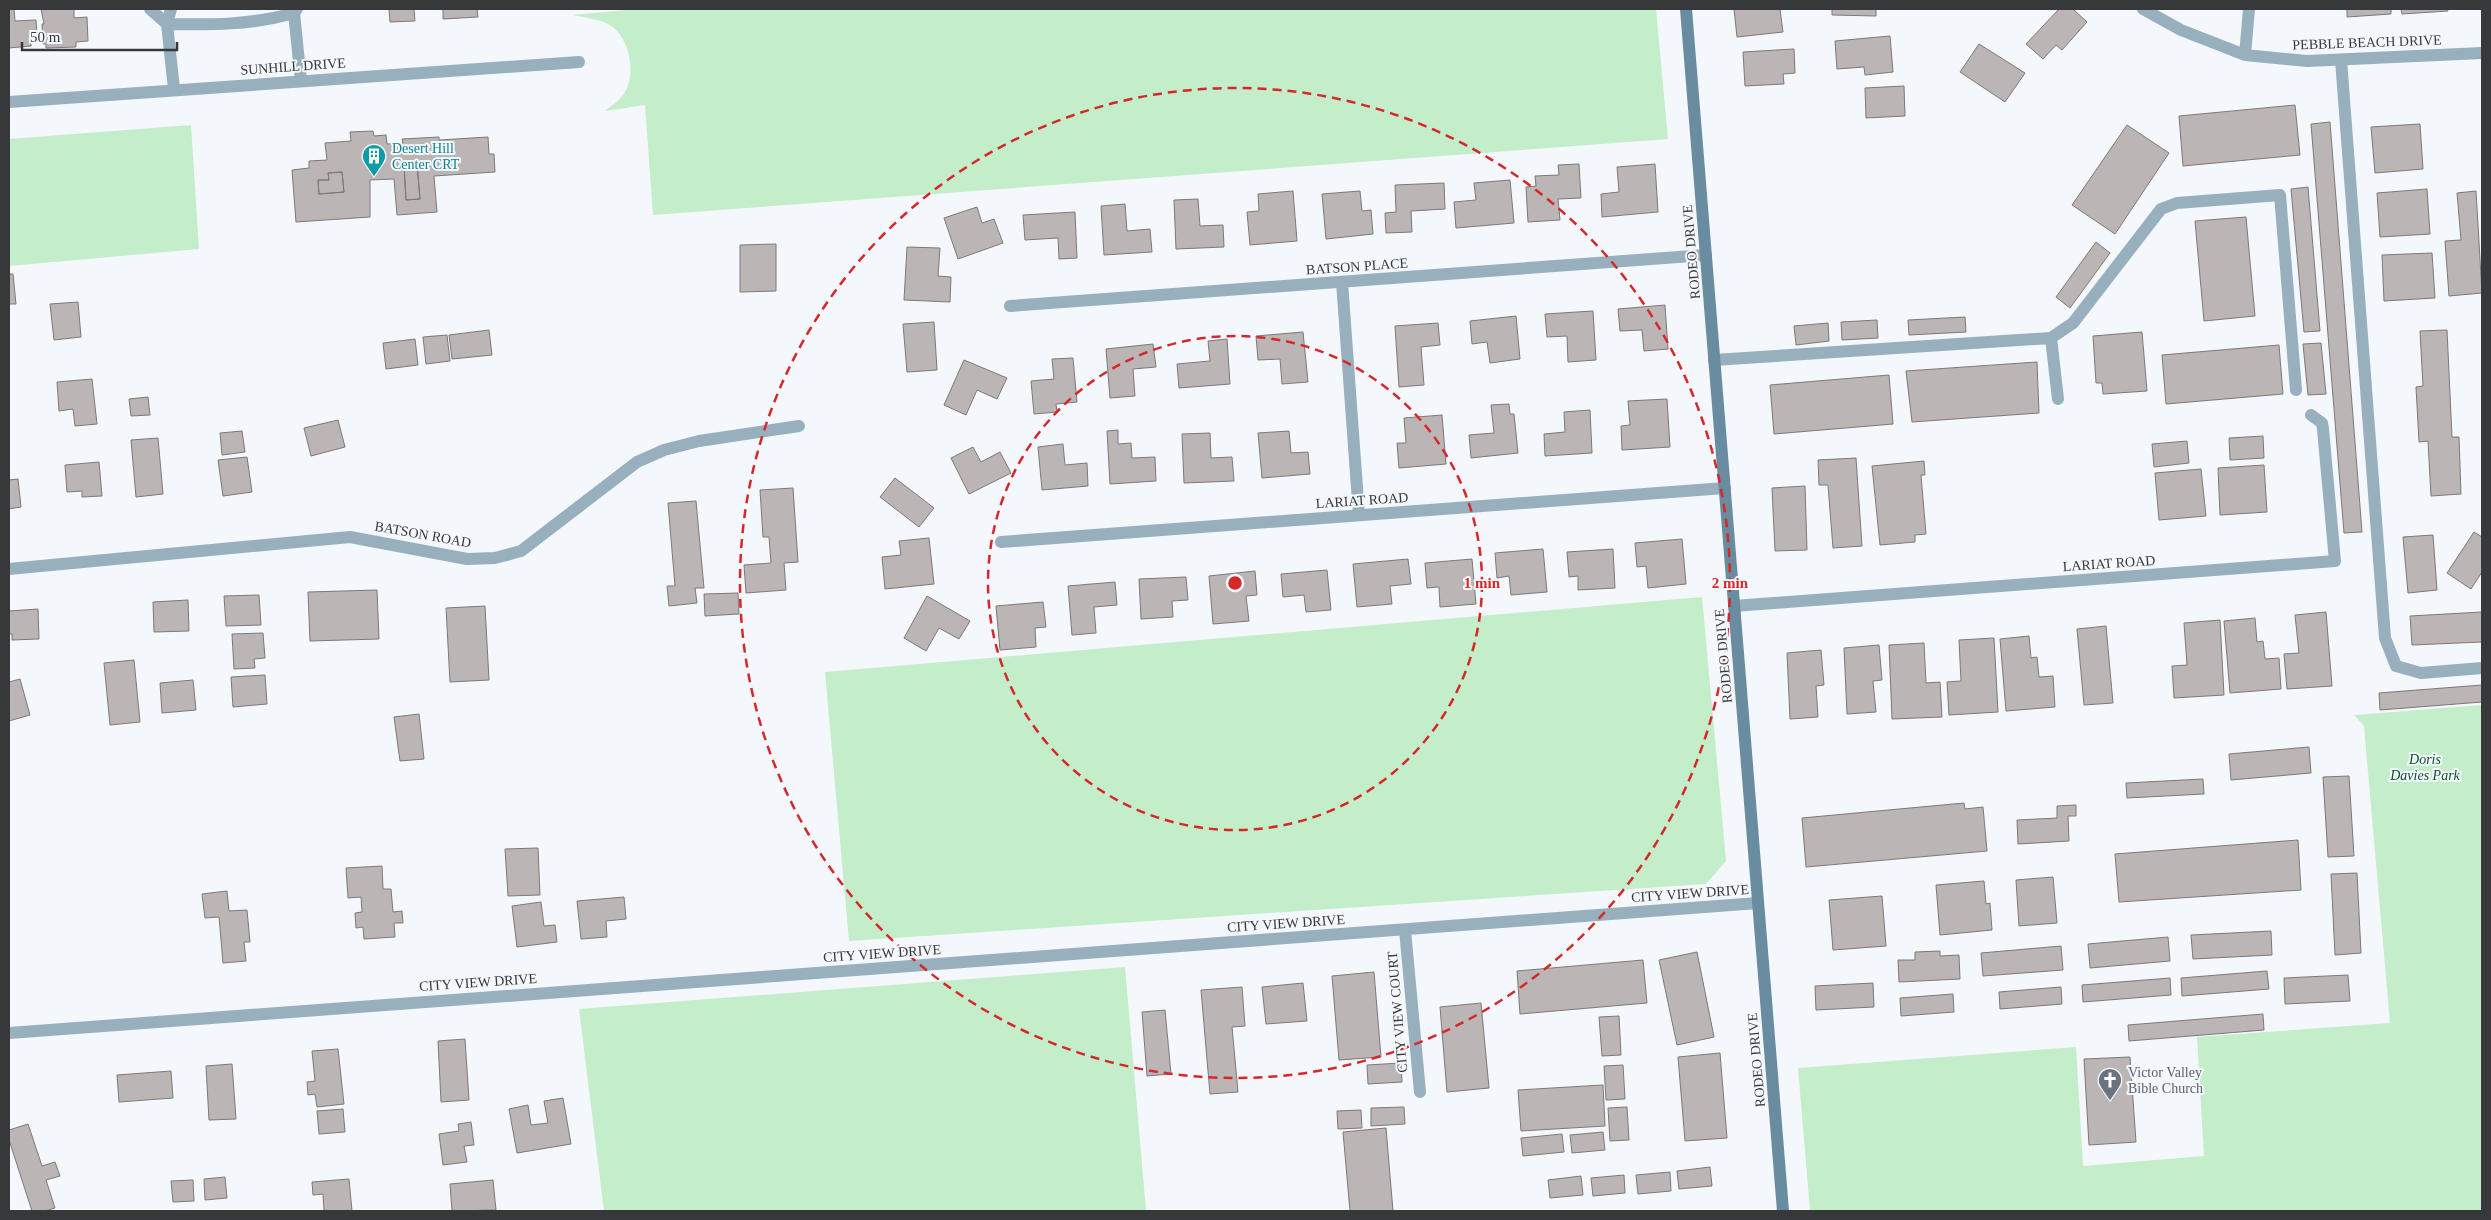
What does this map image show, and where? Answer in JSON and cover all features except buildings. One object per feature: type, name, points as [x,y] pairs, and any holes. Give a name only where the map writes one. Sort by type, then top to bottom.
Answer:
[{"type":"street","points":[[150,9],[167,24],[224,24],[270,19],[294,10],[301,80]]},
{"type":"street","points":[[171,9],[167,24],[174,89]]},
{"type":"street","name":"RODEO DRIVE","points":[[1686,9],[1783,1211]]},
{"type":"street","name":"PEBBLE BEACH DRIVE","points":[[2143,9],[2181,30],[2245,55],[2307,61],[2482,53]]},
{"type":"street","points":[[2245,55],[2250,9]]},
{"type":"street","points":[[2341,60],[2385,638],[2396,666],[2421,673],[2482,668]]},
{"type":"street","name":"SUNHILL DRIVE","points":[[9,102],[301,80],[579,62]]},
{"type":"street","points":[[1714,360],[2052,338],[2073,323],[2161,209],[2178,203],[2280,194],[2296,390]]},
{"type":"street","name":"BATSON PLACE","points":[[1010,306],[1706,255]]},
{"type":"street","points":[[1342,282],[1359,515]]},
{"type":"street","points":[[2052,338],[2058,399]]},
{"type":"street","name":"LARIAT ROAD","points":[[1734,606],[2335,561],[2323,429],[2322,423],[2311,416]]},
{"type":"street","name":"BATSON ROAD","points":[[9,569],[350,537],[467,558],[495,558],[521,551],[637,462],[664,450],[699,440],[799,426]]},
{"type":"street","name":"LARIAT ROAD","points":[[1001,542],[1725,488]]},
{"type":"street","name":"CITY VIEW DRIVE","points":[[9,1033],[1758,904]]},
{"type":"street","name":"CITY VIEW COURT","points":[[1405,930],[1420,1092]]},
{"type":"green space","points":[[638,9],[1656,9],[1668,139],[653,215],[645,105],[605,111],[621,97],[628,87],[631,66],[626,45],[614,28],[606,23],[572,15]]},
{"type":"green space","points":[[191,125],[199,249],[9,266],[9,139]]},
{"type":"green space","points":[[1702,597],[1726,861],[1706,884],[849,941],[825,672]]},
{"type":"green space","name":"Doris Davies Park","points":[[2482,705],[2482,1211],[1810,1211],[1798,1068],[2076,1047],[2083,1166],[2204,1156],[2197,1037],[2390,1023],[2364,726],[2354,715]]},
{"type":"green space","points":[[1125,967],[1146,1211],[604,1211],[579,1009]]},
{"type":"place","name":"Desert Hill Center CRT","points":[[374,177]]},
{"type":"place","name":"Victor Valley Bible Church","points":[[2110,1101]]}]
